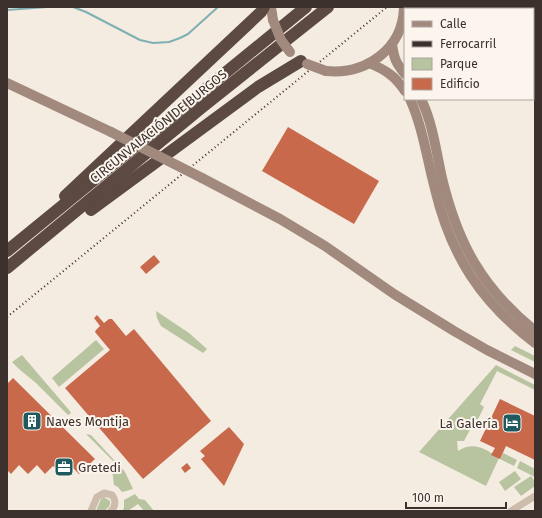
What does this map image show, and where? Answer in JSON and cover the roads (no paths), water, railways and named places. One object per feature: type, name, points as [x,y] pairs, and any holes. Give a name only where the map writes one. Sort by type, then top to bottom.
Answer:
[{"type":"highway","points":[[7,251],[264,7]]},
{"type":"highway","name":"CIRCUNVALACIÓN DE BURGOS","points":[[7,251],[306,7]]},
{"type":"highway","name":"CIRCUNVALACIÓN DE BURGOS","points":[[7,269],[201,108],[328,7]]},
{"type":"highway","points":[[7,269],[36,252],[109,196],[258,88],[304,62]]},
{"type":"main road","points":[[271,7],[272,20],[277,34],[290,52],[304,62],[336,72],[349,71],[369,63],[383,54],[398,34],[402,24],[404,7]]},
{"type":"main road","points":[[392,44],[394,57],[404,73]]},
{"type":"main road","points":[[369,63],[384,69],[394,77],[404,90]]},
{"type":"main road","points":[[7,83],[111,132],[280,218],[394,294],[454,331],[487,350],[535,374]]},
{"type":"main road","points":[[410,100],[424,140],[443,220],[458,255],[486,298],[508,321],[535,343]]},
{"type":"main road","points":[[421,100],[430,123],[448,202],[461,237],[475,264],[490,287],[508,308],[535,331]]},
{"type":"street","points":[[91,511],[97,497],[104,493],[112,495],[115,499],[115,505],[111,511]]},
{"type":"street","points":[[511,511],[535,496]]},
{"type":"waterway","points":[[7,10],[47,7]]},
{"type":"waterway","points":[[73,7],[86,12],[140,40],[153,43],[169,42],[188,34],[218,7]]},
{"type":"railway","points":[[7,317],[387,7]]},
{"type":"place","name":"Naves Montija","points":[[32,421]]},
{"type":"place","name":"La Galería","points":[[512,423]]},
{"type":"place","name":"Gretedi","points":[[64,467]]}]
